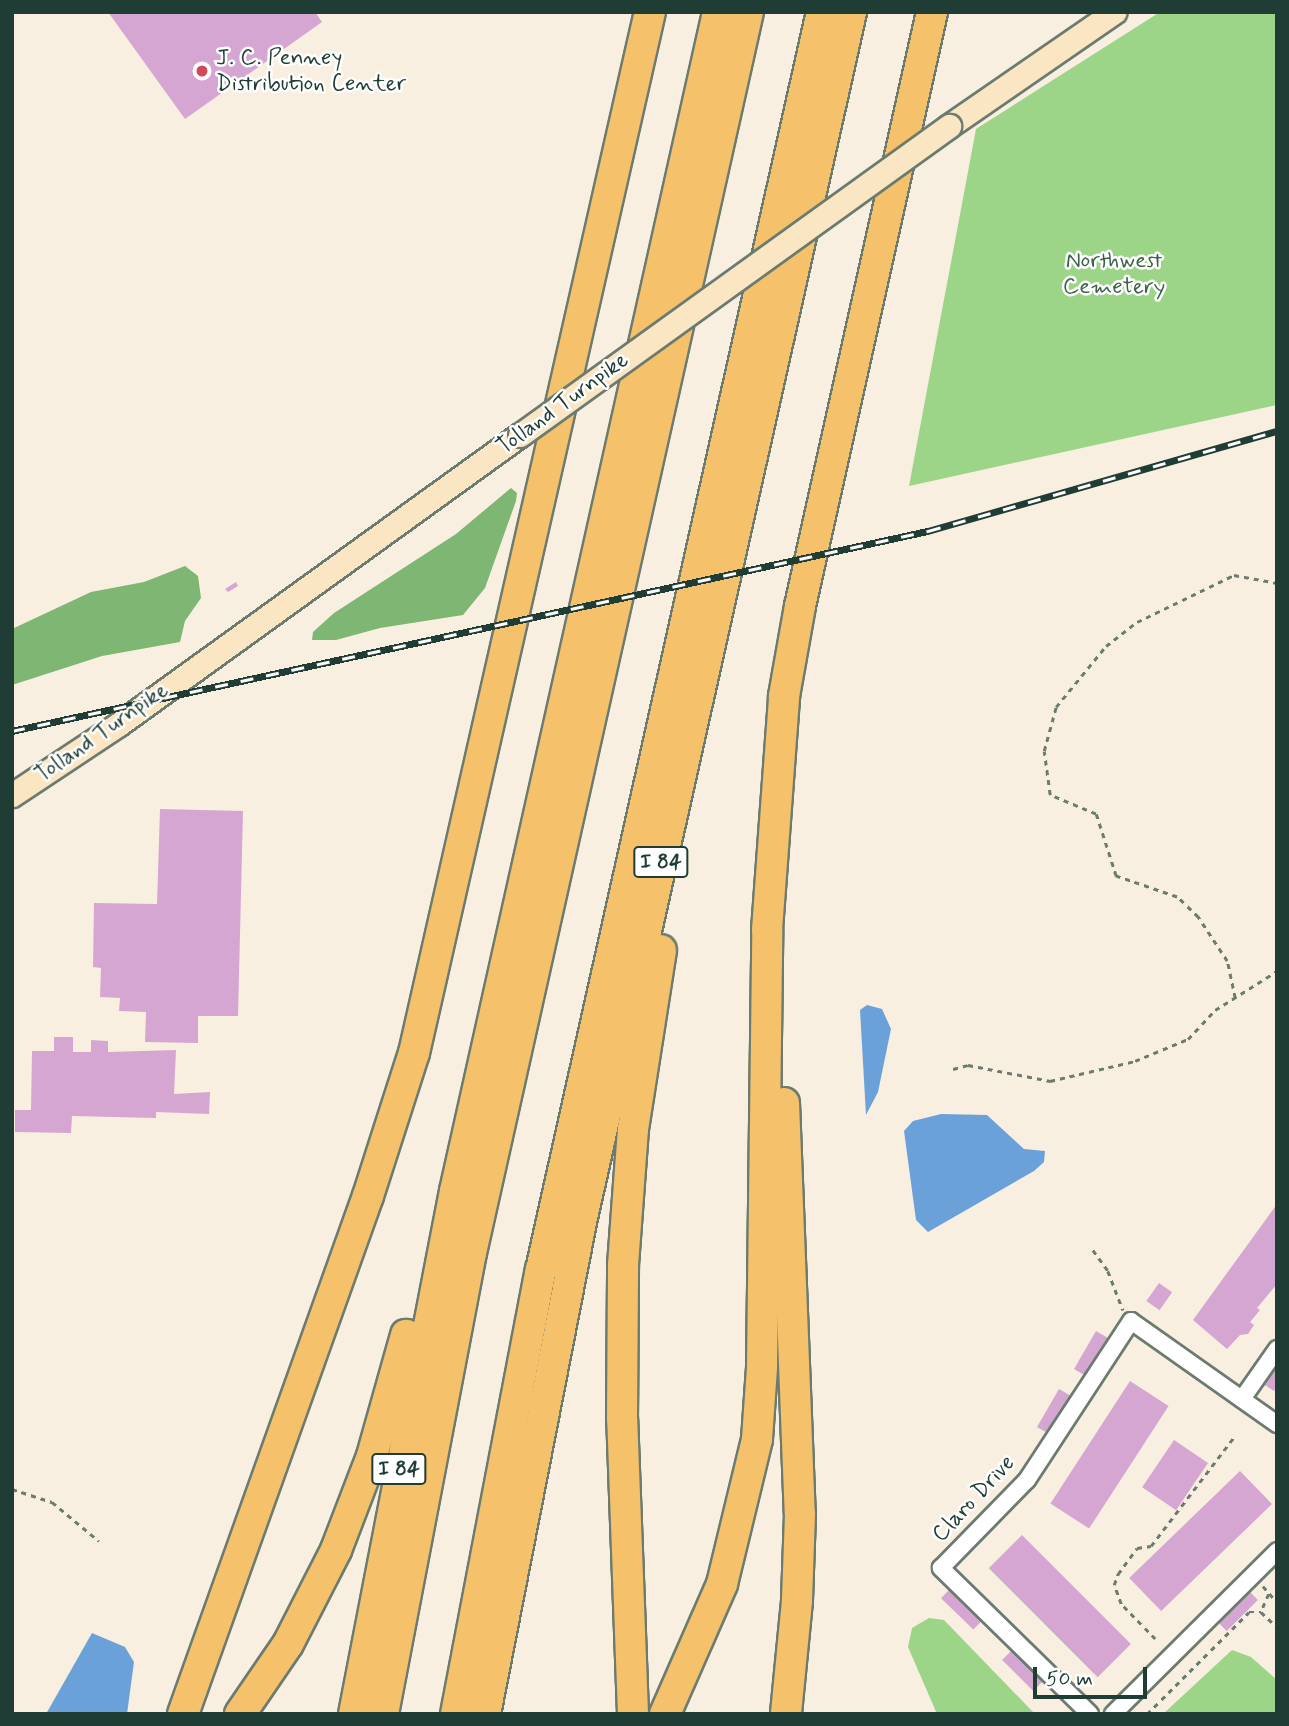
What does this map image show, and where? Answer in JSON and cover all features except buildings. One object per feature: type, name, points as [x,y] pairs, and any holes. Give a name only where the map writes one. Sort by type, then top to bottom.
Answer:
[{"type":"highway","points":[[183,1714],[382,1158],[414,1053],[650,12]]},
{"type":"highway","name":"I 84","points":[[354,1714],[448,1224],[718,12]]},
{"type":"highway","points":[[383,1714],[474,1240],[748,12]]},
{"type":"highway","points":[[456,1714],[544,1257],[822,12]]},
{"type":"highway","name":"I 84","points":[[485,1714],[554,1351],[851,12]]},
{"type":"highway","points":[[665,1714],[722,1584],[758,1432],[771,870],[777,759],[793,635],[932,12]]},
{"type":"highway","points":[[633,1714],[622,1419],[624,1239],[637,1104],[668,907],[668,829]]},
{"type":"highway","points":[[771,870],[799,1489],[797,1601],[786,1714]]},
{"type":"highway","points":[[240,1714],[265,1679],[311,1600],[357,1500],[389,1403],[419,1279],[448,1224]]},
{"type":"main road","name":"Tolland Turnpike","points":[[12,795],[119,724],[949,125],[1114,12]]},
{"type":"street","points":[[1131,1321],[1277,1423]]},
{"type":"street","name":"Claro Drive","points":[[1090,1714],[941,1568],[1027,1480],[1131,1321]]},
{"type":"street","points":[[1242,1399],[1277,1349]]},
{"type":"street","points":[[1113,1714],[1277,1551]]},
{"type":"path","points":[[1234,998],[1227,961],[1198,917],[1177,897],[1116,876],[1096,814],[1050,795],[1044,751],[1056,706],[1106,646],[1137,622],[1234,575],[1277,583]]},
{"type":"path","points":[[953,1069],[968,1065],[1050,1081],[1135,1061],[1188,1039],[1215,1010],[1277,971]]},
{"type":"path","points":[[1093,1250],[1108,1272],[1116,1301],[1131,1321]]},
{"type":"path","points":[[1154,1639],[1115,1594],[1118,1574],[1137,1548],[1151,1546],[1234,1437]]},
{"type":"path","points":[[12,1489],[52,1502],[99,1541]]},
{"type":"path","points":[[1253,1575],[1277,1602]]},
{"type":"path","points":[[1261,1612],[1269,1594]]},
{"type":"path","points":[[1147,1714],[1249,1612],[1261,1612],[1277,1627]]},
{"type":"green space","name":"Northwest Cemetery","points":[[1160,12],[1277,12],[1277,405],[909,486],[976,129]]},
{"type":"green space","points":[[511,488],[517,493],[516,501],[485,588],[463,615],[380,628],[336,640],[312,640],[313,632],[334,613],[456,534]]},
{"type":"green space","points":[[185,566],[198,576],[201,598],[185,621],[180,642],[102,656],[12,685],[12,629],[91,592],[144,582]]},
{"type":"green space","points":[[929,1618],[944,1620],[1035,1714],[937,1714],[908,1647],[912,1628]]},
{"type":"green space","points":[[1232,1650],[1251,1657],[1277,1680],[1277,1714],[1163,1714]]},
{"type":"water","points":[[867,1005],[882,1009],[891,1029],[878,1092],[866,1115],[860,1010]]},
{"type":"water","points":[[941,1114],[987,1115],[1024,1149],[1045,1151],[1044,1162],[1034,1171],[928,1232],[916,1220],[904,1131],[913,1121]]},
{"type":"water","points":[[92,1633],[125,1647],[134,1662],[127,1714],[46,1714]]},
{"type":"railway","points":[[12,731],[928,531],[1277,431]]},
{"type":"place","name":"J. C. Penney Distribution Center","points":[[202,71]]}]
